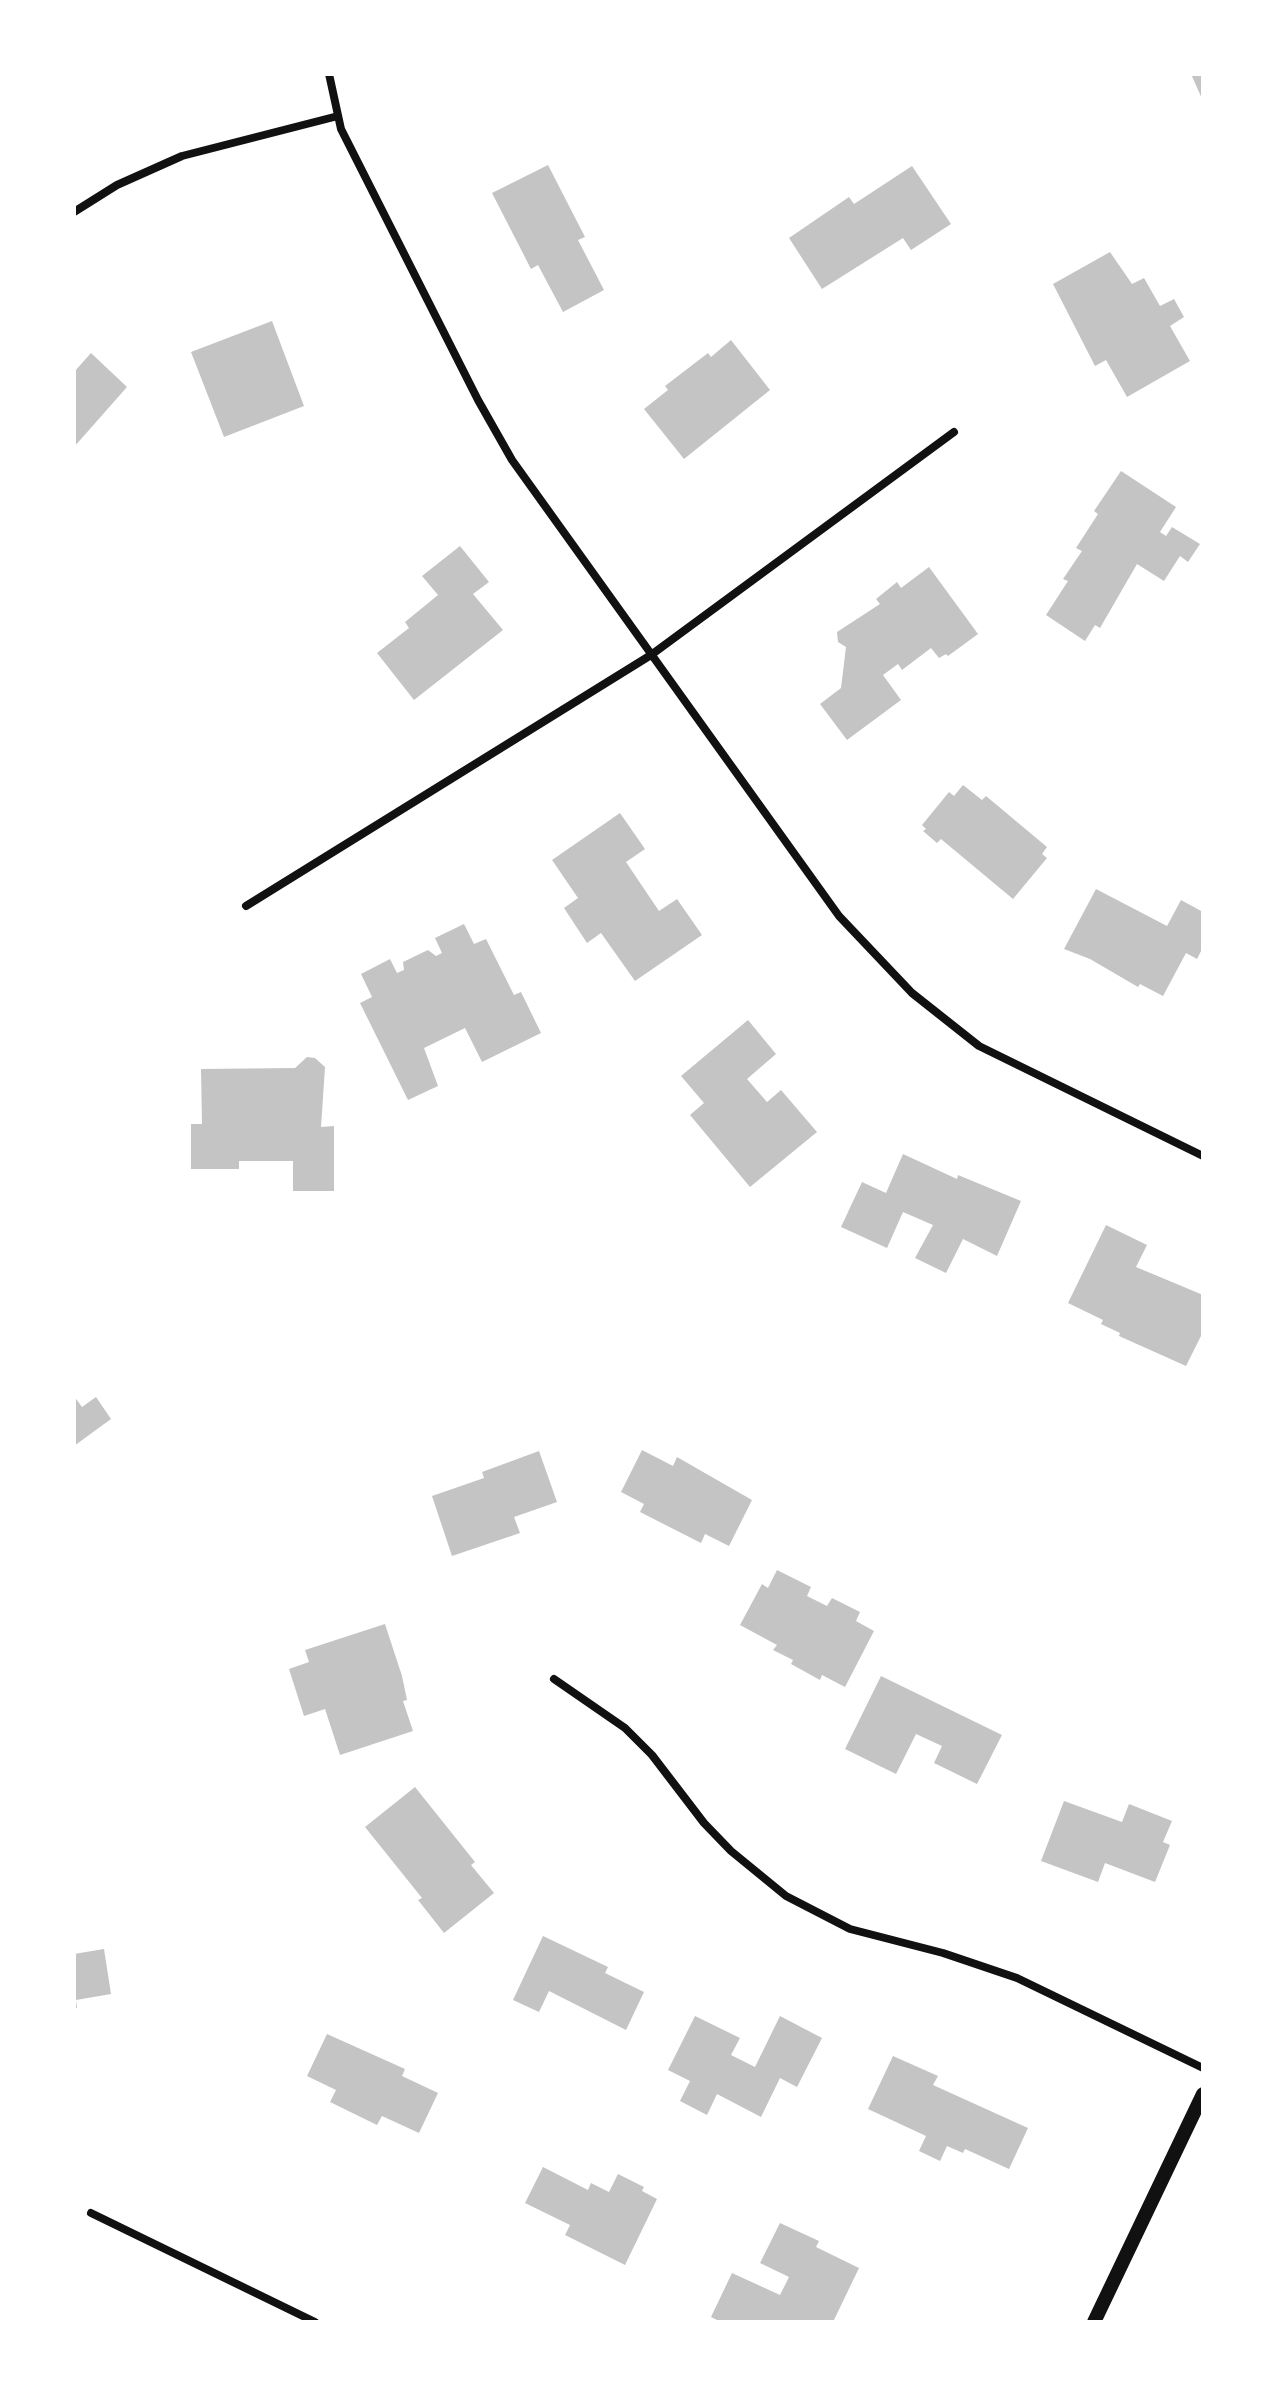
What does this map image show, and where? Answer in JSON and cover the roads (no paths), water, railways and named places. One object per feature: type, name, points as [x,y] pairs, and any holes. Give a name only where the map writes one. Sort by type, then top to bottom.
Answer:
[{"type":"street","points":[[329,74],[341,129],[478,400],[512,460],[839,916],[912,993],[979,1046],[1203,1156]]},
{"type":"street","points":[[74,212],[117,185],[182,156],[338,116]]},
{"type":"street","points":[[246,906],[651,655],[954,432]]},
{"type":"street","points":[[554,1679],[625,1728],[652,1755],[704,1823],[731,1851],[786,1896],[858,1932],[943,1953],[1017,1978],[1203,2068]]},
{"type":"street","points":[[1094,2322],[1203,2094]]},
{"type":"street","points":[[91,2213],[315,2322]]}]
